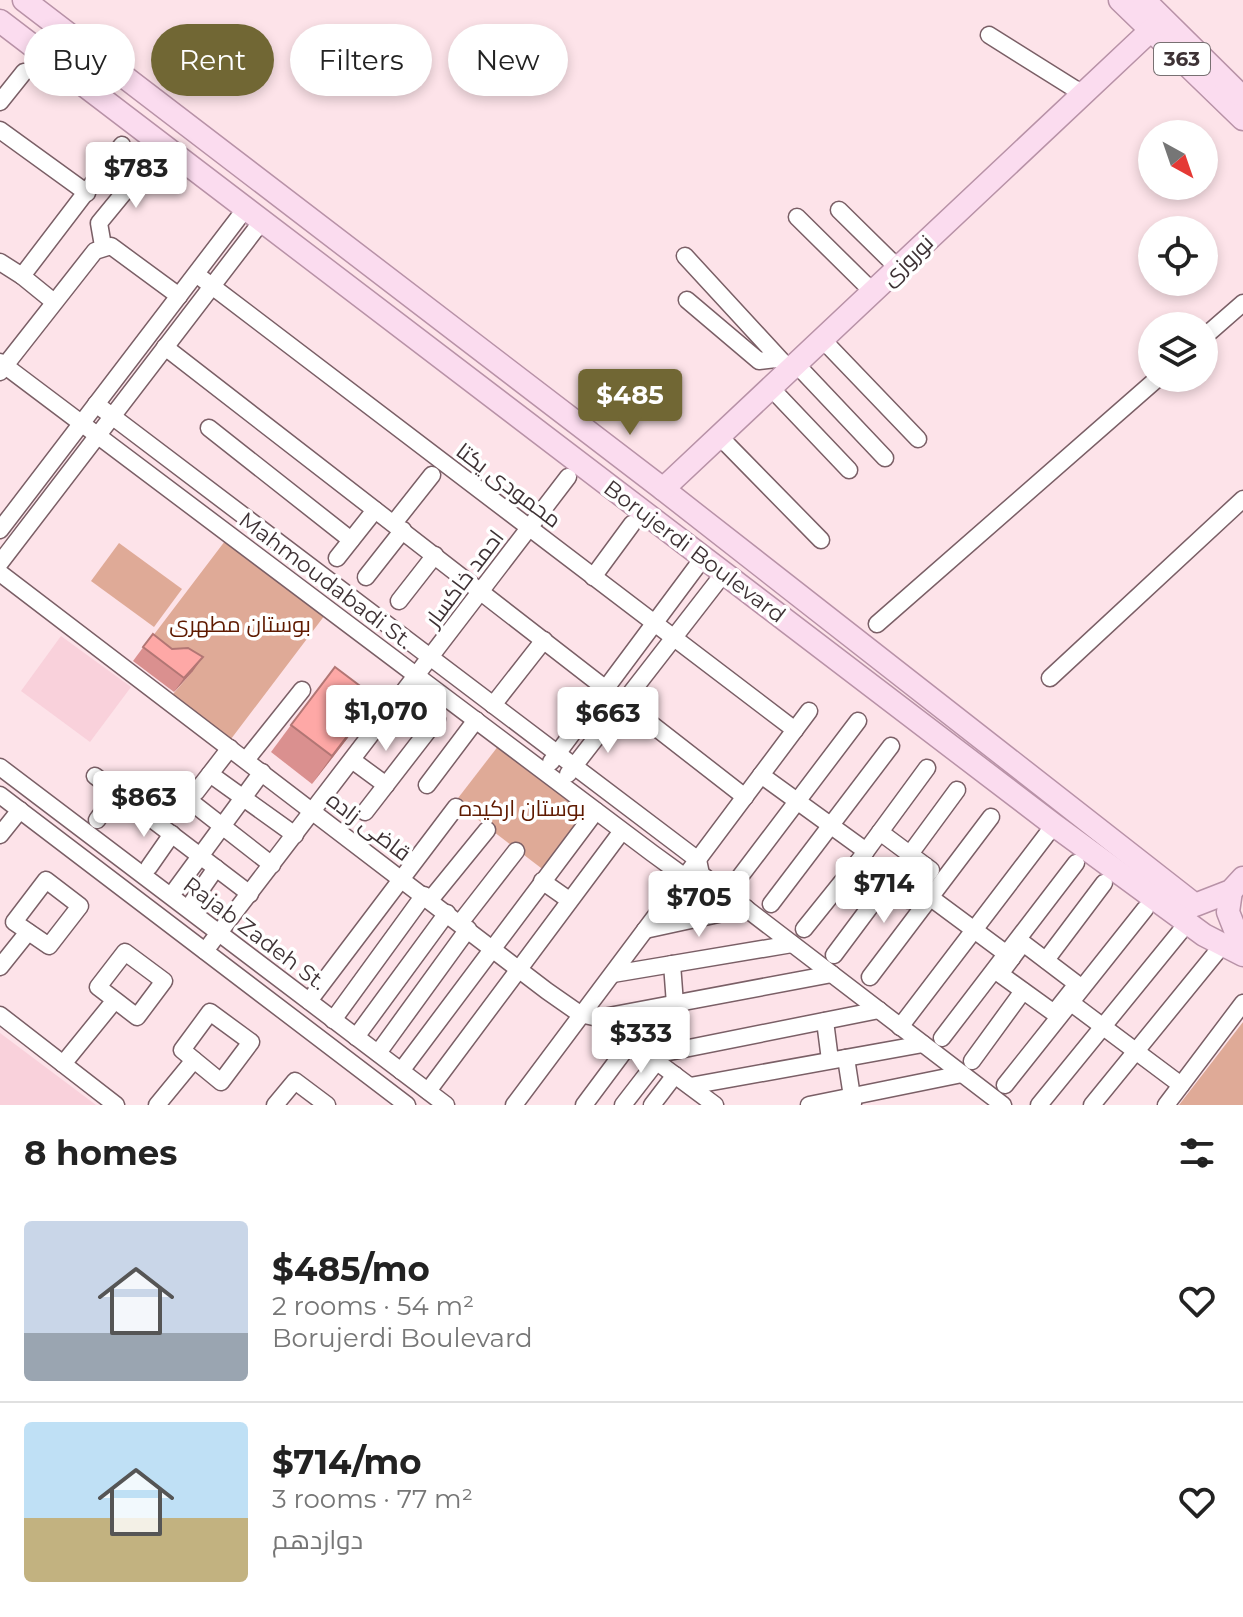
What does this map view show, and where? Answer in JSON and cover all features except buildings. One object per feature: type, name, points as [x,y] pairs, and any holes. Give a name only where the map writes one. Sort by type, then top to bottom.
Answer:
[{"type":"main road","name":"Borujerdi Boulevard","points":[[24,0],[663,489],[1195,905],[1237,885]]},
{"type":"main road","name":"363","points":[[1120,0],[1243,119]]},
{"type":"main road","name":"363","points":[[1144,0],[1240,90]]},
{"type":"main road","name":"Borujerdi Boulevard","points":[[0,21],[1054,825],[1204,935],[1243,953]]},
{"type":"main road","name":"نوروزی","points":[[663,489],[771,388],[787,364],[822,339],[1151,30]]},
{"type":"main road","points":[[1237,885],[1228,912],[1243,953]]},
{"type":"street","points":[[989,35],[1065,79],[1083,94]]},
{"type":"street","points":[[0,102],[24,72]]},
{"type":"street","points":[[0,130],[87,193]]},
{"type":"street","points":[[22,276],[122,145]]},
{"type":"street","points":[[103,246],[99,223],[145,167]]},
{"type":"street","points":[[839,210],[898,268]]},
{"type":"street","points":[[0,530],[196,274],[254,215]]},
{"type":"street","points":[[0,563],[212,286],[254,215]]},
{"type":"street","points":[[797,217],[873,292]]},
{"type":"street","points":[[2,367],[95,251],[103,246],[111,246],[179,296]]},
{"type":"street","points":[[685,256],[787,364],[885,458]]},
{"type":"street","points":[[0,262],[54,302]]},
{"type":"street","name":"محمودی یکتا","points":[[196,274],[795,730]]},
{"type":"street","points":[[687,300],[759,361],[787,364]]},
{"type":"street","points":[[1218,325],[1243,303]]},
{"type":"street","points":[[822,339],[918,439]]},
{"type":"street","points":[[165,347],[606,689]]},
{"type":"street","name":"Mahmoudabadi St.","points":[[2,367],[622,831],[695,870]]},
{"type":"street","points":[[771,388],[849,470]]},
{"type":"street","points":[[877,624],[1142,392]]},
{"type":"street","name":"Mahmoudabadi St.","points":[[96,404],[574,766],[695,870],[900,1027],[923,1044],[967,1068],[1003,1105]]},
{"type":"street","points":[[209,428],[351,540]]},
{"type":"street","points":[[719,436],[821,540]]},
{"type":"street","points":[[366,577],[432,475]]},
{"type":"street","name":"احمد خاکسار","points":[[205,951],[568,477]]},
{"type":"street","points":[[1050,678],[1243,499]]},
{"type":"street","points":[[337,558],[375,510]]},
{"type":"street","points":[[593,577],[632,524]]},
{"type":"street","points":[[399,601],[435,555]]},
{"type":"street","points":[[544,771],[703,558]]},
{"type":"street","name":"قاضی زاده","points":[[0,573],[519,969],[580,1014],[598,1018],[675,1075],[693,1095],[715,1105]]},
{"type":"street","points":[[561,783],[724,573]]},
{"type":"street","points":[[493,705],[544,640]]},
{"type":"street","points":[[246,760],[302,690]]},
{"type":"street","points":[[623,702],[745,797]]},
{"type":"street","points":[[514,1105],[580,1014],[695,870],[809,711]]},
{"type":"street","points":[[365,812],[437,719]]},
{"type":"street","points":[[427,785],[476,720]]},
{"type":"street","points":[[739,878],[858,721]]},
{"type":"street","points":[[771,904],[891,746]]},
{"type":"street","points":[[230,748],[193,797],[222,826],[272,865]]},
{"type":"street","points":[[352,760],[386,785]]},
{"type":"street","name":"Rajab Zadeh St.","points":[[0,767],[446,1105]]},
{"type":"street","points":[[804,929],[927,768]]},
{"type":"street","points":[[176,889],[262,772]]},
{"type":"street","points":[[210,774],[295,835]]},
{"type":"street","points":[[761,775],[830,825],[887,884],[909,900],[924,893],[931,870],[880,832]]},
{"type":"street","points":[[95,776],[250,894]]},
{"type":"street","points":[[910,854],[957,790]]},
{"type":"street","points":[[97,820],[117,792]]},
{"type":"street","name":"Rajab Zadeh St.","points":[[0,795],[407,1105]]},
{"type":"street","points":[[309,1001],[456,807]]},
{"type":"street","points":[[0,835],[20,810]]},
{"type":"street","points":[[401,1071],[596,811]]},
{"type":"street","points":[[870,977],[924,893],[991,817]]},
{"type":"street","points":[[900,1027],[1054,825]]},
{"type":"street","points":[[333,1020],[427,898],[487,830]]},
{"type":"street","points":[[428,1091],[622,831]]},
{"type":"street","points":[[149,867],[172,834]]},
{"type":"street","points":[[356,1037],[516,851]]},
{"type":"street","points":[[942,1038],[1009,956],[1076,863]]},
{"type":"street","points":[[193,901],[216,868]]},
{"type":"street","points":[[542,881],[569,900]]},
{"type":"street","points":[[1046,960],[1104,883]]},
{"type":"street","points":[[834,955],[887,884]]},
{"type":"street","points":[[924,893],[1009,956]]},
{"type":"street","points":[[645,930],[746,908]]},
{"type":"street","points":[[1005,1085],[1068,1000],[1145,909]]},
{"type":"street","points":[[378,1053],[458,922]]},
{"type":"street","points":[[0,967],[28,932]]},
{"type":"street","points":[[1039,1105],[1180,932]]},
{"type":"street","points":[[1023,943],[1046,960],[1077,984],[1068,1000],[1054,1013],[1000,974],[1009,956],[1023,943]]},
{"type":"street","points":[[613,974],[792,944]]},
{"type":"street","points":[[1092,1105],[1216,953]]},
{"type":"street","points":[[672,964],[675,1004]]},
{"type":"street","points":[[598,1018],[832,974]]},
{"type":"street","points":[[809,1105],[853,1101],[967,1068],[1023,991]]},
{"type":"street","points":[[63,1064],[115,1000]]},
{"type":"street","points":[[1068,1000],[1181,1085]]},
{"type":"street","points":[[1166,1105],[1243,1003]]},
{"type":"street","points":[[623,1105],[653,1059],[879,1010]]},
{"type":"street","points":[[0,1015],[116,1105]]},
{"type":"street","points":[[825,1021],[853,1101]]},
{"type":"street","points":[[584,1105],[631,1042]]},
{"type":"street","points":[[693,1095],[838,1059],[923,1044]]},
{"type":"street","points":[[157,1105],[194,1060]]},
{"type":"street","points":[[652,1105],[675,1075]]},
{"type":"street","points":[[275,1105],[295,1081],[327,1105]]},
{"type":"shaded area","points":[[61,636],[131,687],[90,742],[21,691]]},
{"type":"shaded area","points":[[0,1033],[96,1105],[0,1105]]},
{"type":"green space","name":"بوستان مطهری","points":[[228,537],[328,611],[231,739],[173,694],[192,672],[143,649]]},
{"type":"green space","points":[[119,543],[182,589],[154,627],[91,581]]},
{"type":"green space","name":"بوستان ارکیده","points":[[499,745],[588,815],[545,871],[455,802]]},
{"type":"green space","points":[[1243,1022],[1243,1105],[1179,1105]]}]
